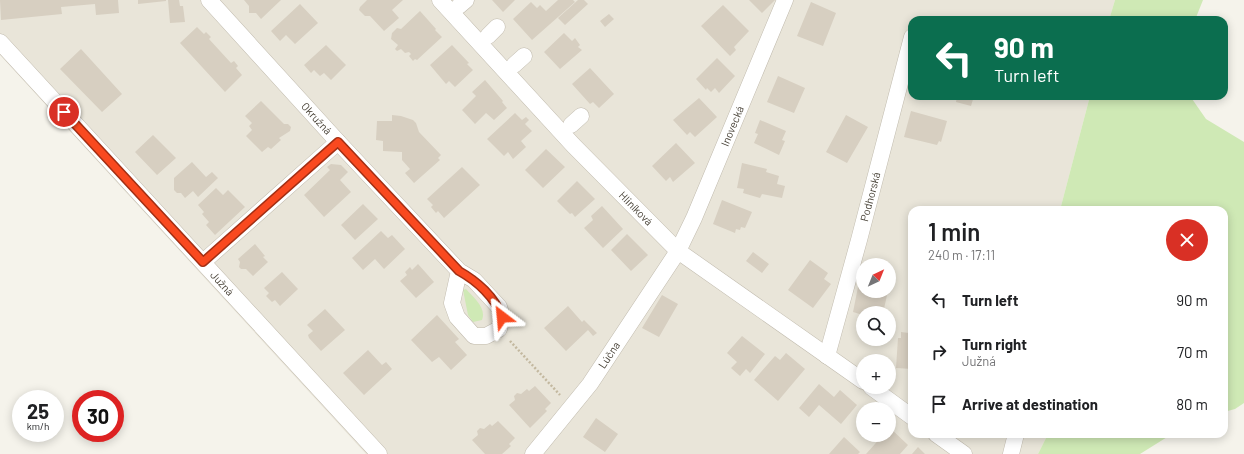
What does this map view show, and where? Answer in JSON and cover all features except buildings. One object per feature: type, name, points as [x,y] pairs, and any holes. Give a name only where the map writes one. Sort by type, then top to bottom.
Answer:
[{"type":"street","name":"Okružná","points":[[209,0],[338,142],[459,271],[474,280],[499,307],[502,317],[499,329]]},
{"type":"street","name":"Hliníková","points":[[440,0],[573,144],[678,251],[856,376]]},
{"type":"street","name":"Inovecká","points":[[678,251],[694,218],[785,0]]},
{"type":"street","name":"Južná","points":[[0,42],[379,454]]},
{"type":"street","name":"Podhorská","points":[[827,356],[908,52]]},
{"type":"street","points":[[203,262],[338,142]]},
{"type":"street","name":"Lúčna","points":[[533,454],[590,384],[678,251]]},
{"type":"street","points":[[459,271],[452,303],[457,317],[474,336],[486,336],[499,329]]},
{"type":"street","points":[[881,394],[908,413]]},
{"type":"street","points":[[942,438],[964,454]]},
{"type":"street","points":[[1011,454],[1015,438]]},
{"type":"path","points":[[499,329],[571,407]]},
{"type":"shaded area","points":[[0,0],[1115,0],[1110,16],[908,16],[908,100],[1089,100],[1061,206],[908,206],[908,438],[1046,438],[1038,454],[366,454],[0,55]]},
{"type":"green space","points":[[1115,0],[1203,0],[1197,16],[1110,16]]},
{"type":"green space","points":[[1089,100],[1193,100],[1206,119],[1244,142],[1244,403],[1235,409],[1228,411],[1228,206],[1061,206]]},
{"type":"green space","points":[[466,289],[481,307],[483,311],[482,320],[473,322],[468,315],[463,290]]},
{"type":"green space","points":[[1046,438],[1166,438],[1140,454],[1038,454]]},
{"type":"route","points":[[64,112],[203,262],[338,142],[459,271],[474,280],[499,307],[502,317]]}]
